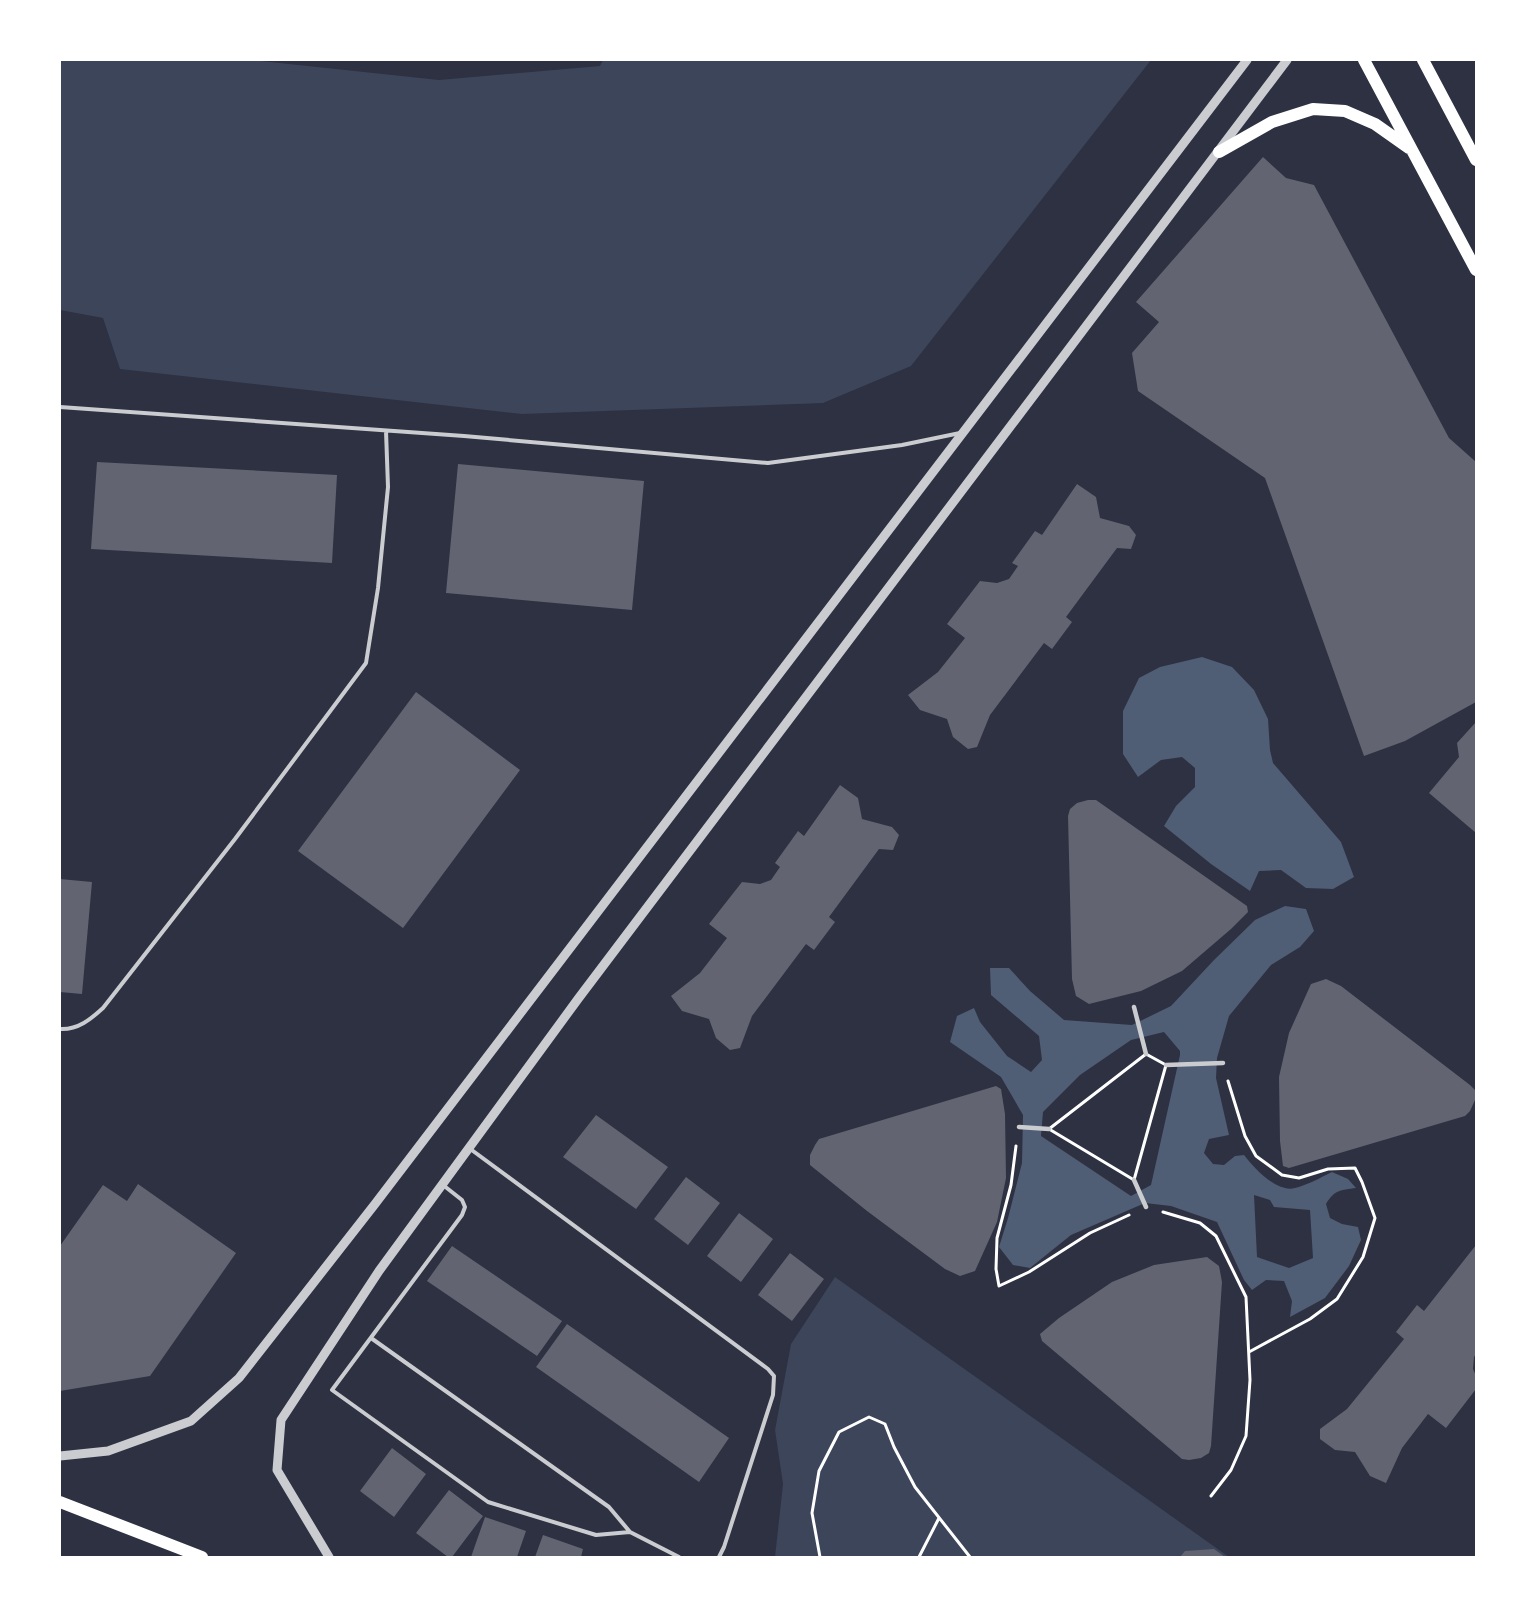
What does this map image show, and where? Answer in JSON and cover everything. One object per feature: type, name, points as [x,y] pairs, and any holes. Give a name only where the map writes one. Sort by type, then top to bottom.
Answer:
[{"type":"main road","points":[[1364,60],[1476,270]]},
{"type":"main road","points":[[1423,60],[1476,160]]},
{"type":"main road","points":[[1219,152],[1272,122],[1313,109],[1345,112],[1375,124],[1411,149]]},
{"type":"main road","points":[[60,1502],[202,1557]]},
{"type":"street","points":[[60,1456],[108,1452],[191,1421],[239,1378],[375,1204],[1247,60]]},
{"type":"street","points":[[329,1557],[277,1470],[281,1420],[379,1271],[602,968],[1287,60]]},
{"type":"street","points":[[1134,1007],[1146,1054]]},
{"type":"street","points":[[1166,1064],[1223,1063]]},
{"type":"street","points":[[1019,1127],[1049,1129]]},
{"type":"street","points":[[1134,1180],[1146,1207]]},
{"type":"lane","points":[[60,407],[464,436],[768,464],[902,446],[962,432]]},
{"type":"lane","points":[[60,1029],[79,1026],[103,1008],[235,839],[366,663],[378,588],[388,487],[386,431]]},
{"type":"lane","points":[[469,1148],[768,1369],[774,1376],[773,1394],[724,1547],[719,1557]]},
{"type":"lane","points":[[443,1184],[462,1200],[465,1207],[462,1215],[332,1390],[488,1502],[596,1534],[630,1532]]},
{"type":"lane","points":[[371,1338],[608,1507],[630,1532],[679,1557]]},
{"type":"path","points":[[1146,1054],[1049,1129],[1134,1180],[1166,1064]]},
{"type":"path","points":[[1223,1063],[1245,1136],[1256,1156],[1282,1175],[1298,1178],[1328,1168],[1355,1168],[1375,1218],[1363,1258],[1336,1299],[1310,1319],[1249,1352]]},
{"type":"path","points":[[1019,1127],[1011,1185],[997,1238],[996,1269],[999,1286],[1029,1272],[1090,1233],[1146,1207],[1200,1222],[1216,1236],[1246,1296],[1250,1380],[1246,1436],[1231,1470],[1211,1496]]},
{"type":"path","points":[[820,1557],[812,1513],[819,1471],[839,1432],[869,1417],[885,1424],[914,1487],[970,1557]]},
{"type":"path","points":[[919,1557],[939,1518]]},
{"type":"shaded area","points":[[60,60],[252,60],[439,80],[600,66],[603,60],[1151,60],[911,366],[823,403],[522,414],[120,369],[103,318],[60,310]]},
{"type":"shaded area","points":[[1202,657],[1232,667],[1254,690],[1268,719],[1270,750],[1273,763],[1341,842],[1354,877],[1333,889],[1306,888],[1281,870],[1259,871],[1250,891],[1211,864],[1164,826],[1176,806],[1195,787],[1195,768],[1182,757],[1161,760],[1138,777],[1123,754],[1123,711],[1139,678],[1160,667]]},
{"type":"shaded area","points":[[1285,906],[1306,909],[1314,931],[1300,947],[1271,965],[1229,1016],[1217,1058],[1216,1078],[1229,1135],[1209,1139],[1204,1153],[1213,1164],[1224,1165],[1235,1156],[1244,1155],[1266,1178],[1288,1189],[1304,1185],[1332,1172],[1348,1179],[1356,1188],[1338,1192],[1326,1204],[1330,1218],[1342,1224],[1358,1227],[1361,1240],[1349,1266],[1325,1298],[1290,1317],[1292,1301],[1284,1281],[1266,1280],[1252,1290],[1244,1280],[1217,1222],[1171,1206],[1145,1203],[1071,1235],[1030,1268],[1013,1265],[999,1247],[1022,1163],[1023,1115],[1001,1077],[950,1042],[957,1016],[974,1008],[980,1022],[1007,1056],[1031,1072],[1042,1060],[1039,1036],[991,995],[990,968],[1009,968],[1030,991],[1064,1020],[1132,1025],[1171,1006],[1255,920]],"holes":[[[1164,1032],[1180,1051],[1180,1055],[1151,1185],[1131,1196],[1041,1136],[1043,1112],[1080,1075],[1131,1040]],[[1254,1195],[1270,1200],[1274,1207],[1310,1210],[1313,1258],[1289,1268],[1257,1257]]]},
{"type":"shaded area","points":[[835,1277],[1229,1557],[775,1557],[783,1484],[775,1430],[791,1344]]},
{"type":"building","points":[[1263,157],[1286,178],[1314,185],[1449,438],[1476,462],[1476,702],[1405,741],[1364,756],[1265,478],[1138,391],[1132,353],[1159,322],[1136,302]]},
{"type":"building","points":[[97,462],[337,475],[332,563],[91,549]]},
{"type":"building","points":[[458,464],[644,481],[632,610],[446,593]]},
{"type":"building","points":[[1077,484],[1096,497],[1100,518],[1129,526],[1136,535],[1131,549],[1117,548],[1066,617],[1072,622],[1052,649],[1044,643],[990,715],[977,747],[968,749],[953,737],[947,719],[920,710],[908,695],[938,672],[965,638],[947,624],[980,581],[997,583],[1009,579],[1018,566],[1012,563],[1035,531],[1042,535]]},
{"type":"building","points":[[416,692],[520,770],[403,928],[298,851]]},
{"type":"building","points":[[1476,722],[1476,833],[1429,793],[1459,757],[1457,743]]},
{"type":"building","points":[[840,785],[858,798],[862,819],[892,827],[899,835],[893,850],[879,849],[829,917],[835,922],[814,950],[806,944],[752,1016],[740,1048],[730,1050],[716,1038],[709,1019],[682,1011],[671,996],[700,973],[727,938],[709,924],[742,882],[760,884],[771,880],[780,867],[775,863],[798,831],[804,836]]},
{"type":"building","points":[[1096,800],[1247,906],[1248,912],[1182,971],[1141,991],[1089,1004],[1076,996],[1072,979],[1068,816],[1070,809],[1077,803]]},
{"type":"building","points":[[60,879],[92,882],[82,994],[60,992]]},
{"type":"building","points":[[1326,979],[1341,986],[1470,1085],[1475,1090],[1475,1100],[1470,1111],[1465,1116],[1289,1168],[1283,1166],[1280,1141],[1279,1077],[1289,1033],[1311,984]]},
{"type":"building","points":[[996,1086],[1001,1089],[1005,1114],[1006,1178],[997,1222],[975,1271],[960,1276],[945,1269],[867,1211],[810,1165],[810,1155],[819,1139]]},
{"type":"building","points":[[596,1115],[668,1167],[636,1209],[563,1157]]},
{"type":"building","points":[[686,1177],[720,1203],[688,1245],[654,1219]]},
{"type":"building","points":[[138,1184],[236,1253],[150,1376],[60,1391],[60,1246],[103,1185],[127,1201]]},
{"type":"building","points":[[739,1213],[773,1239],[741,1282],[707,1256]]},
{"type":"building","points":[[1476,1245],[1476,1354],[1473,1369],[1476,1376],[1476,1389],[1446,1428],[1428,1414],[1402,1448],[1386,1483],[1370,1476],[1355,1452],[1335,1450],[1320,1439],[1320,1429],[1347,1409],[1404,1339],[1396,1332],[1417,1305],[1424,1311]]},
{"type":"building","points":[[452,1246],[562,1321],[537,1356],[427,1281]]},
{"type":"building","points":[[790,1253],[824,1279],[792,1321],[758,1295]]},
{"type":"building","points":[[1207,1257],[1219,1266],[1222,1282],[1211,1446],[1209,1453],[1201,1458],[1189,1460],[1182,1459],[1042,1341],[1040,1334],[1059,1318],[1112,1282],[1154,1265]]},
{"type":"building","points":[[567,1324],[729,1438],[699,1482],[536,1367]]},
{"type":"building","points":[[392,1448],[426,1474],[394,1517],[360,1491]]},
{"type":"building","points":[[449,1490],[483,1516],[452,1557],[448,1557],[416,1533]]},
{"type":"building","points":[[485,1517],[526,1531],[517,1557],[471,1557]]},
{"type":"building","points":[[543,1535],[583,1549],[581,1557],[535,1557]]},
{"type":"building","points":[[1214,1549],[1225,1557],[1180,1557],[1185,1551]]}]
